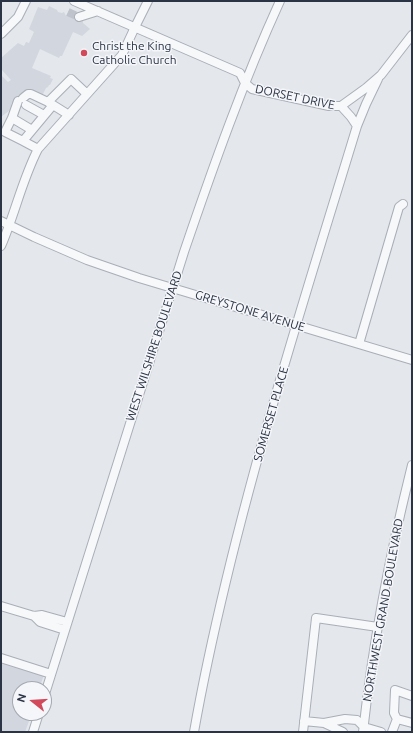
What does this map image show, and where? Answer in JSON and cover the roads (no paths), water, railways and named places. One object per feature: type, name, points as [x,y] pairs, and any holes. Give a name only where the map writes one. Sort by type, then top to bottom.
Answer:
[{"type":"street","points":[[1,34],[18,17],[26,1]]},
{"type":"street","name":"DORSET DRIVE","points":[[74,1],[240,73],[245,83],[252,89],[329,106],[341,106],[381,75],[412,35]]},
{"type":"street","points":[[1,246],[10,226],[28,170],[38,149],[122,55],[148,1]]},
{"type":"street","name":"WEST WILSHIRE BOULEVARD","points":[[49,681],[172,288],[207,185],[245,83],[280,1]]},
{"type":"street","points":[[79,17],[98,11]]},
{"type":"street","name":"SOMERSET PLACE","points":[[194,732],[213,635],[238,532],[271,410],[357,126],[366,104],[381,75]]},
{"type":"street","points":[[23,141],[71,79],[87,94]]},
{"type":"street","points":[[38,149],[3,132],[28,94],[51,103],[68,115]]},
{"type":"street","points":[[23,101],[44,115]]},
{"type":"street","points":[[341,106],[357,126]]},
{"type":"street","points":[[12,118],[32,130]]},
{"type":"street","points":[[359,344],[399,207],[403,204]]},
{"type":"street","name":"GREYSTONE AVENUE","points":[[1,222],[87,260],[172,288],[412,360]]},
{"type":"street","name":"NORTHWEST GRAND BOULEVARD","points":[[362,730],[370,674],[393,546],[412,465]]},
{"type":"street","points":[[1,606],[34,616],[42,615],[66,626]]},
{"type":"street","points":[[303,732],[316,618],[378,627]]},
{"type":"street","points":[[1,658],[51,674]]},
{"type":"street","points":[[412,696],[395,690],[394,713],[397,718],[412,724]]},
{"type":"street","points":[[392,732],[397,718]]},
{"type":"street","points":[[304,721],[324,723],[345,719],[357,720],[362,730],[381,732]]},
{"type":"street","points":[[33,732],[36,721]]},
{"type":"street","points":[[324,723],[343,732]]},
{"type":"tunnel","points":[[68,12],[79,17]]},
{"type":"place","name":"Christ the King Catholic Church","points":[[84,53]]}]
